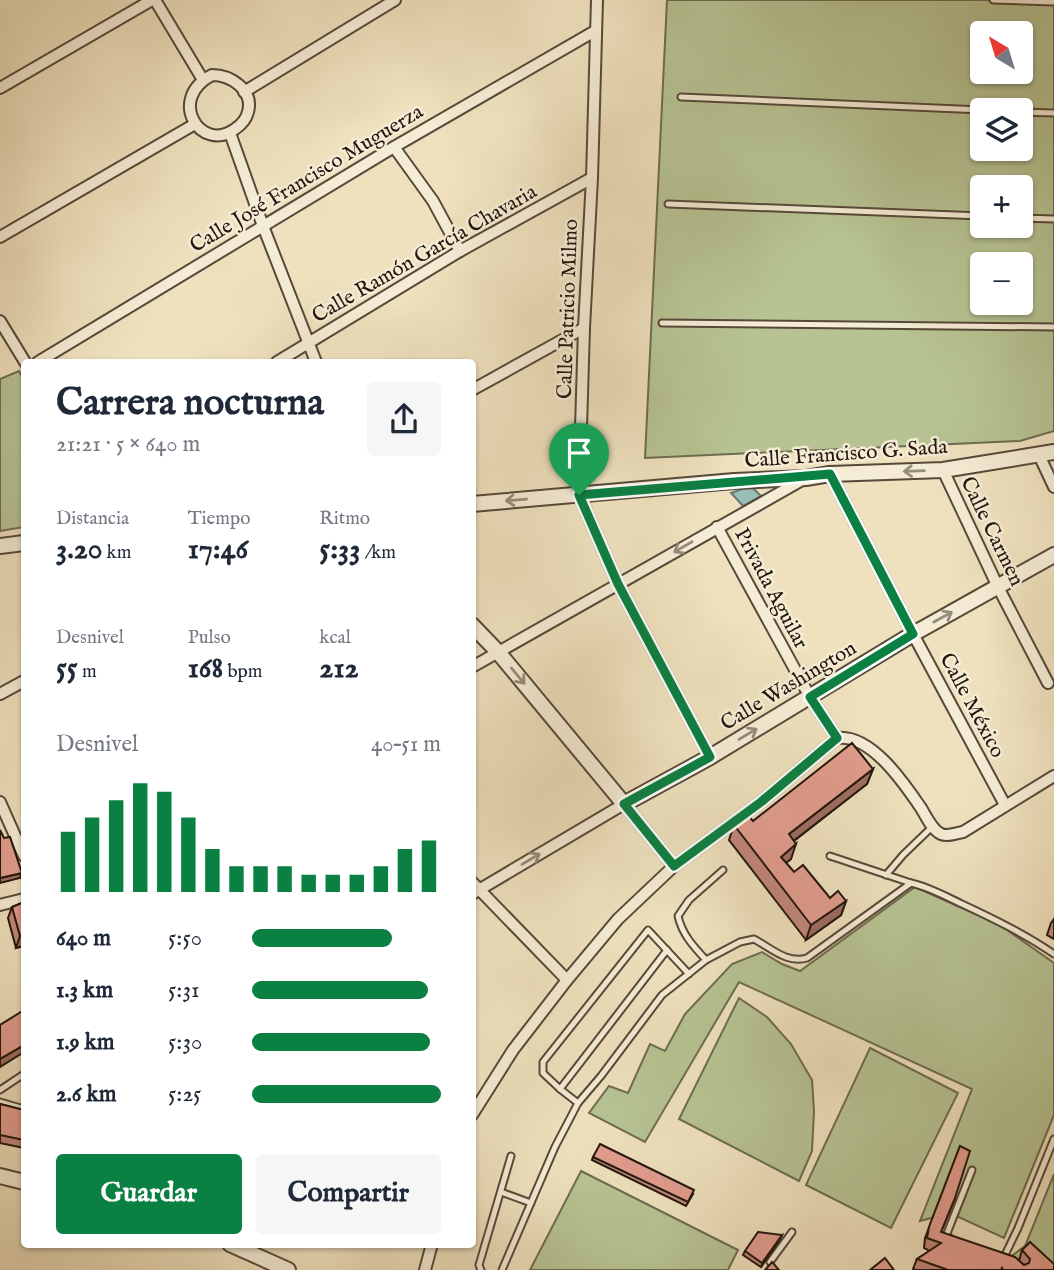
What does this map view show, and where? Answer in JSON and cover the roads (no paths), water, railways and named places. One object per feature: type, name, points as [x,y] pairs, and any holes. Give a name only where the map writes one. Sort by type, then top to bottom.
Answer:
[{"type":"street","points":[[0,88],[154,0],[203,80]]},
{"type":"street","points":[[244,92],[395,0]]},
{"type":"street","name":"Calle Patricio Milmo","points":[[597,0],[579,495],[618,584],[710,757]]},
{"type":"street","name":"Calle José Francisco Muguerza","points":[[43,359],[394,147],[595,31]]},
{"type":"street","points":[[212,75],[222,75],[232,79],[244,92],[248,100],[248,112],[242,124],[230,133],[216,136],[202,132],[195,124],[190,103],[197,85],[203,80],[212,75]]},
{"type":"street","points":[[0,237],[195,124]]},
{"type":"street","points":[[230,133],[315,359]]},
{"type":"street","points":[[394,147],[433,201],[460,251]]},
{"type":"street","name":"Calle Ramón García Chavaria","points":[[282,359],[460,251],[592,178]]},
{"type":"street","points":[[0,321],[23,359]]},
{"type":"street","points":[[476,388],[584,328]]},
{"type":"street","name":"Calle Francisco G. Sada","points":[[476,504],[830,474],[943,470],[1054,452]]},
{"type":"street","points":[[1039,456],[1054,487]]},
{"type":"street","name":"Calle Carmen","points":[[943,470],[998,587],[1048,683]]},
{"type":"street","name":"Calle México","points":[[830,474],[1005,805]]},
{"type":"street","points":[[476,665],[806,478]]},
{"type":"street","name":"Privada Aguilar","points":[[717,527],[810,697],[837,738]]},
{"type":"street","points":[[0,546],[21,542]]},
{"type":"street","name":"Calle Washington","points":[[476,888],[710,757],[913,634],[1054,555]]},
{"type":"street","points":[[476,629],[498,652],[674,866]]},
{"type":"street","points":[[0,694],[21,683]]},
{"type":"street","points":[[476,1109],[513,1049],[618,919],[674,866],[761,802],[837,738],[858,741],[873,751],[906,785],[933,826],[943,834],[962,832],[1054,776]]},
{"type":"street","points":[[0,802],[21,849]]},
{"type":"street","points":[[476,890],[567,980]]},
{"type":"street","points":[[0,905],[21,900]]},
{"type":"street","points":[[0,1176],[21,1180]]},
{"type":"street","points":[[239,1248],[288,1270]]},
{"type":"street","points":[[425,1270],[431,1248]]},
{"type":"lane","points":[[993,0],[1054,2]]},
{"type":"lane","points":[[681,97],[970,109]]},
{"type":"lane","points":[[1033,112],[1054,113]]},
{"type":"lane","points":[[668,204],[970,216]]},
{"type":"lane","points":[[1033,218],[1054,219]]},
{"type":"lane","points":[[662,323],[1054,327]]},
{"type":"lane","points":[[886,875],[933,826]]},
{"type":"lane","points":[[830,856],[928,887],[1003,923],[1054,954]]},
{"type":"lane","points":[[706,960],[687,938],[678,916],[689,900],[723,870]]},
{"type":"lane","points":[[502,1270],[555,1147],[578,1103],[662,995],[706,960],[740,942],[754,939],[789,959],[807,957],[911,883]]},
{"type":"lane","points":[[578,1103],[542,1073],[543,1062],[648,930],[690,974]]},
{"type":"lane","points":[[560,1089],[667,950]]},
{"type":"lane","points":[[0,1090],[21,1076]]},
{"type":"lane","points":[[0,1102],[21,1108]]},
{"type":"lane","points":[[993,1251],[1007,1256],[1054,1139]]},
{"type":"lane","points":[[481,1270],[479,1265],[510,1156]]},
{"type":"lane","points":[[958,1240],[946,1236],[972,1170]]},
{"type":"lane","points":[[500,1192],[531,1203]]},
{"type":"lane","points":[[770,1262],[792,1232]]},
{"type":"water","points":[[751,486],[761,496],[743,506],[731,493]]}]
